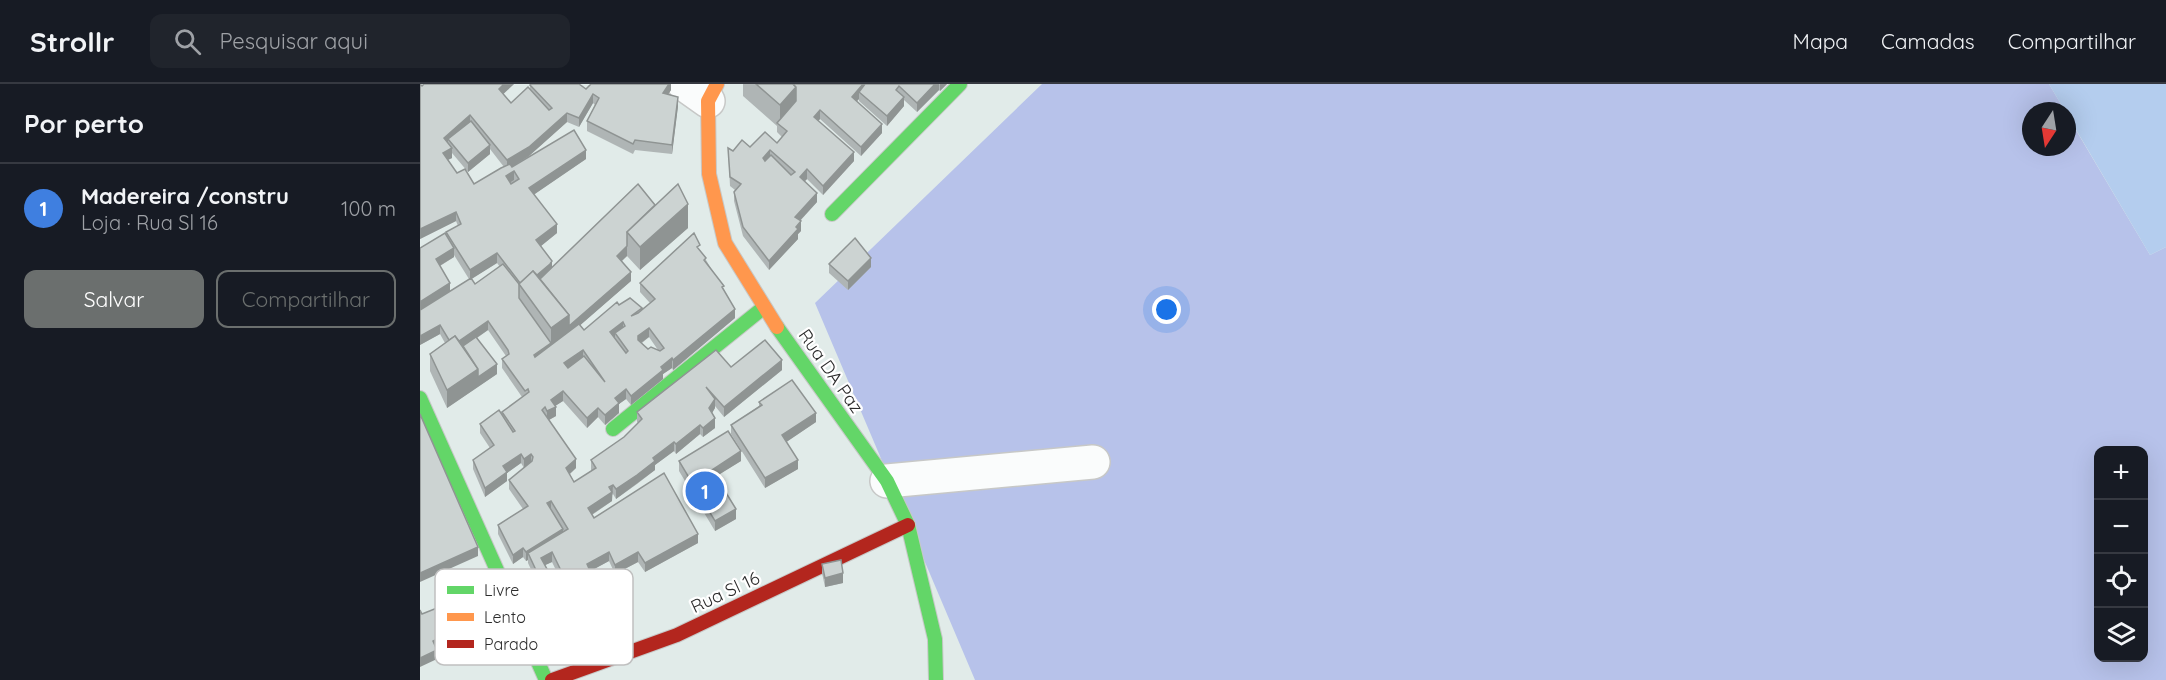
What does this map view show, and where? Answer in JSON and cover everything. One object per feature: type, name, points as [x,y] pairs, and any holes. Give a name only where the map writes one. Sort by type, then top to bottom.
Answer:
[{"type":"street","points":[[832,214],[960,84]]},
{"type":"street","name":"Rua DA Paz","points":[[703,90],[709,174],[725,243],[763,308],[887,481],[908,525],[935,639],[936,680]]},
{"type":"street","points":[[613,429],[763,308]]},
{"type":"street","points":[[420,398],[496,569]]},
{"type":"street","points":[[887,481],[1093,462]]},
{"type":"street","name":"Rua Sl 16","points":[[633,651],[677,635],[908,525]]},
{"type":"street","points":[[539,665],[546,680]]},
{"type":"street","name":"Rua Sl 16","points":[[552,680],[594,665]]},
{"type":"shaded area","points":[[1042,84],[2049,84],[2060,102],[2022,102],[2022,156],[2076,156],[2076,130],[2150,255],[2166,247],[2166,680],[975,680],[815,303]]},
{"type":"shaded area","points":[[2049,84],[2166,84],[2166,247],[2150,255],[2076,130],[2076,102],[2060,102]]},
{"type":"building","points":[[420,84],[422,86],[424,84],[504,84],[499,89],[511,103],[528,87],[549,110],[552,108],[531,84],[579,84],[586,89],[591,84],[669,84],[663,93],[678,97],[672,145],[635,140],[633,144],[587,121],[599,98],[593,94],[579,118],[567,113],[529,147],[507,160],[470,115],[444,138],[452,148],[443,153],[457,173],[465,169],[474,184],[501,168],[510,164],[512,167],[574,130],[586,150],[529,188],[557,224],[536,240],[552,261],[537,275],[533,271],[520,283],[497,253],[470,270],[446,232],[461,224],[456,212],[420,229]],"holes":[[[514,171],[519,179],[511,184],[506,176]]]},
{"type":"building","points":[[756,84],[793,84],[796,87],[780,105]]},
{"type":"building","points":[[793,84],[863,84],[852,97],[882,124],[861,147],[820,110],[814,117],[854,152],[823,186],[807,169],[800,177],[817,193],[795,217],[801,221],[796,227],[798,229],[769,261],[743,227],[734,192],[741,184],[730,177],[728,148],[733,151],[742,140],[750,147],[765,132],[777,143],[787,131],[777,123],[796,101],[796,87]],"holes":[[[770,150],[795,172],[791,175],[771,155],[765,161],[763,158]]]},
{"type":"building","points":[[865,84],[935,84],[917,103],[899,86],[896,90],[904,97],[887,116],[859,92]]},
{"type":"building","points":[[471,121],[490,145],[468,163],[448,139]]},
{"type":"building","points":[[638,184],[655,205],[627,232],[627,246],[617,256],[631,272],[569,326],[569,315],[540,279]]},
{"type":"building","points":[[678,184],[688,204],[640,247],[627,232]]},
{"type":"building","points":[[445,233],[454,248],[436,259],[450,283],[420,302],[420,248]]},
{"type":"building","points":[[694,233],[700,245],[697,247],[706,258],[704,260],[724,286],[722,287],[735,309],[673,360],[672,358],[661,367],[663,370],[631,396],[626,389],[615,398],[619,403],[605,415],[598,408],[587,418],[563,391],[551,400],[556,407],[547,411],[545,407],[542,410],[576,459],[566,468],[574,482],[596,468],[591,460],[624,437],[642,419],[637,412],[716,350],[731,367],[765,340],[782,360],[724,407],[706,387],[715,399],[709,408],[715,418],[703,428],[700,425],[676,444],[674,442],[653,458],[655,461],[616,489],[613,485],[609,487],[612,492],[588,508],[594,518],[664,473],[698,534],[645,563],[638,552],[615,565],[609,552],[587,564],[589,569],[560,569],[552,552],[541,558],[547,569],[536,569],[528,553],[568,529],[551,501],[547,503],[563,529],[526,552],[523,548],[513,555],[498,525],[528,506],[509,480],[532,461],[533,457],[531,454],[524,459],[521,454],[503,466],[507,472],[485,488],[473,460],[494,445],[480,424],[499,410],[513,432],[515,431],[502,412],[529,392],[528,389],[525,391],[502,359],[509,354],[508,350],[488,321],[459,341],[455,336],[449,340],[440,325],[420,336],[420,310],[471,278],[475,284],[503,264],[519,284],[519,298],[551,343],[534,355],[535,357],[579,324],[584,330],[617,302],[619,305],[630,298],[642,308],[631,316],[655,299],[640,283]],"holes":[[[623,322],[625,326],[615,333],[628,351],[626,353],[610,332]],[[649,328],[664,348],[660,351],[651,347],[648,349],[638,340],[638,336]],[[583,350],[605,382],[584,356],[568,368],[564,363]]]},
{"type":"building","points":[[855,238],[871,258],[848,281],[829,264]]},
{"type":"building","points":[[533,271],[569,315],[551,328],[519,284]]},
{"type":"building","points":[[455,336],[478,369],[447,390],[430,354]]},
{"type":"building","points":[[476,337],[497,364],[478,377],[478,369],[463,346]]},
{"type":"building","points":[[792,380],[816,413],[782,435],[798,460],[765,478],[731,425],[762,405],[759,402]]},
{"type":"building","points":[[420,414],[478,547],[420,573]]},
{"type":"building","points":[[728,431],[741,451],[712,470],[736,509],[715,521],[679,461]]},
{"type":"building","points":[[841,560],[843,573],[825,578],[822,564]]},
{"type":"building","points":[[435,609],[435,640],[433,641],[435,651],[420,658],[420,610],[422,614]]},
{"type":"traffic: fast","points":[[832,214],[960,84]]},
{"type":"traffic: fast","points":[[613,429],[763,308]]},
{"type":"traffic: fast","points":[[777,327],[887,481],[908,525],[935,639],[936,680]]},
{"type":"traffic: fast","points":[[420,398],[496,569]]},
{"type":"traffic: fast","points":[[539,665],[546,680]]},
{"type":"traffic: slow","points":[[717,84],[708,101],[709,174],[725,243],[777,327]]},
{"type":"traffic: jam","points":[[633,651],[677,635],[908,525]]},
{"type":"traffic: jam","points":[[552,680],[594,665]]},
{"type":"place","name":"Madereira /constru","points":[[705,491]]}]
